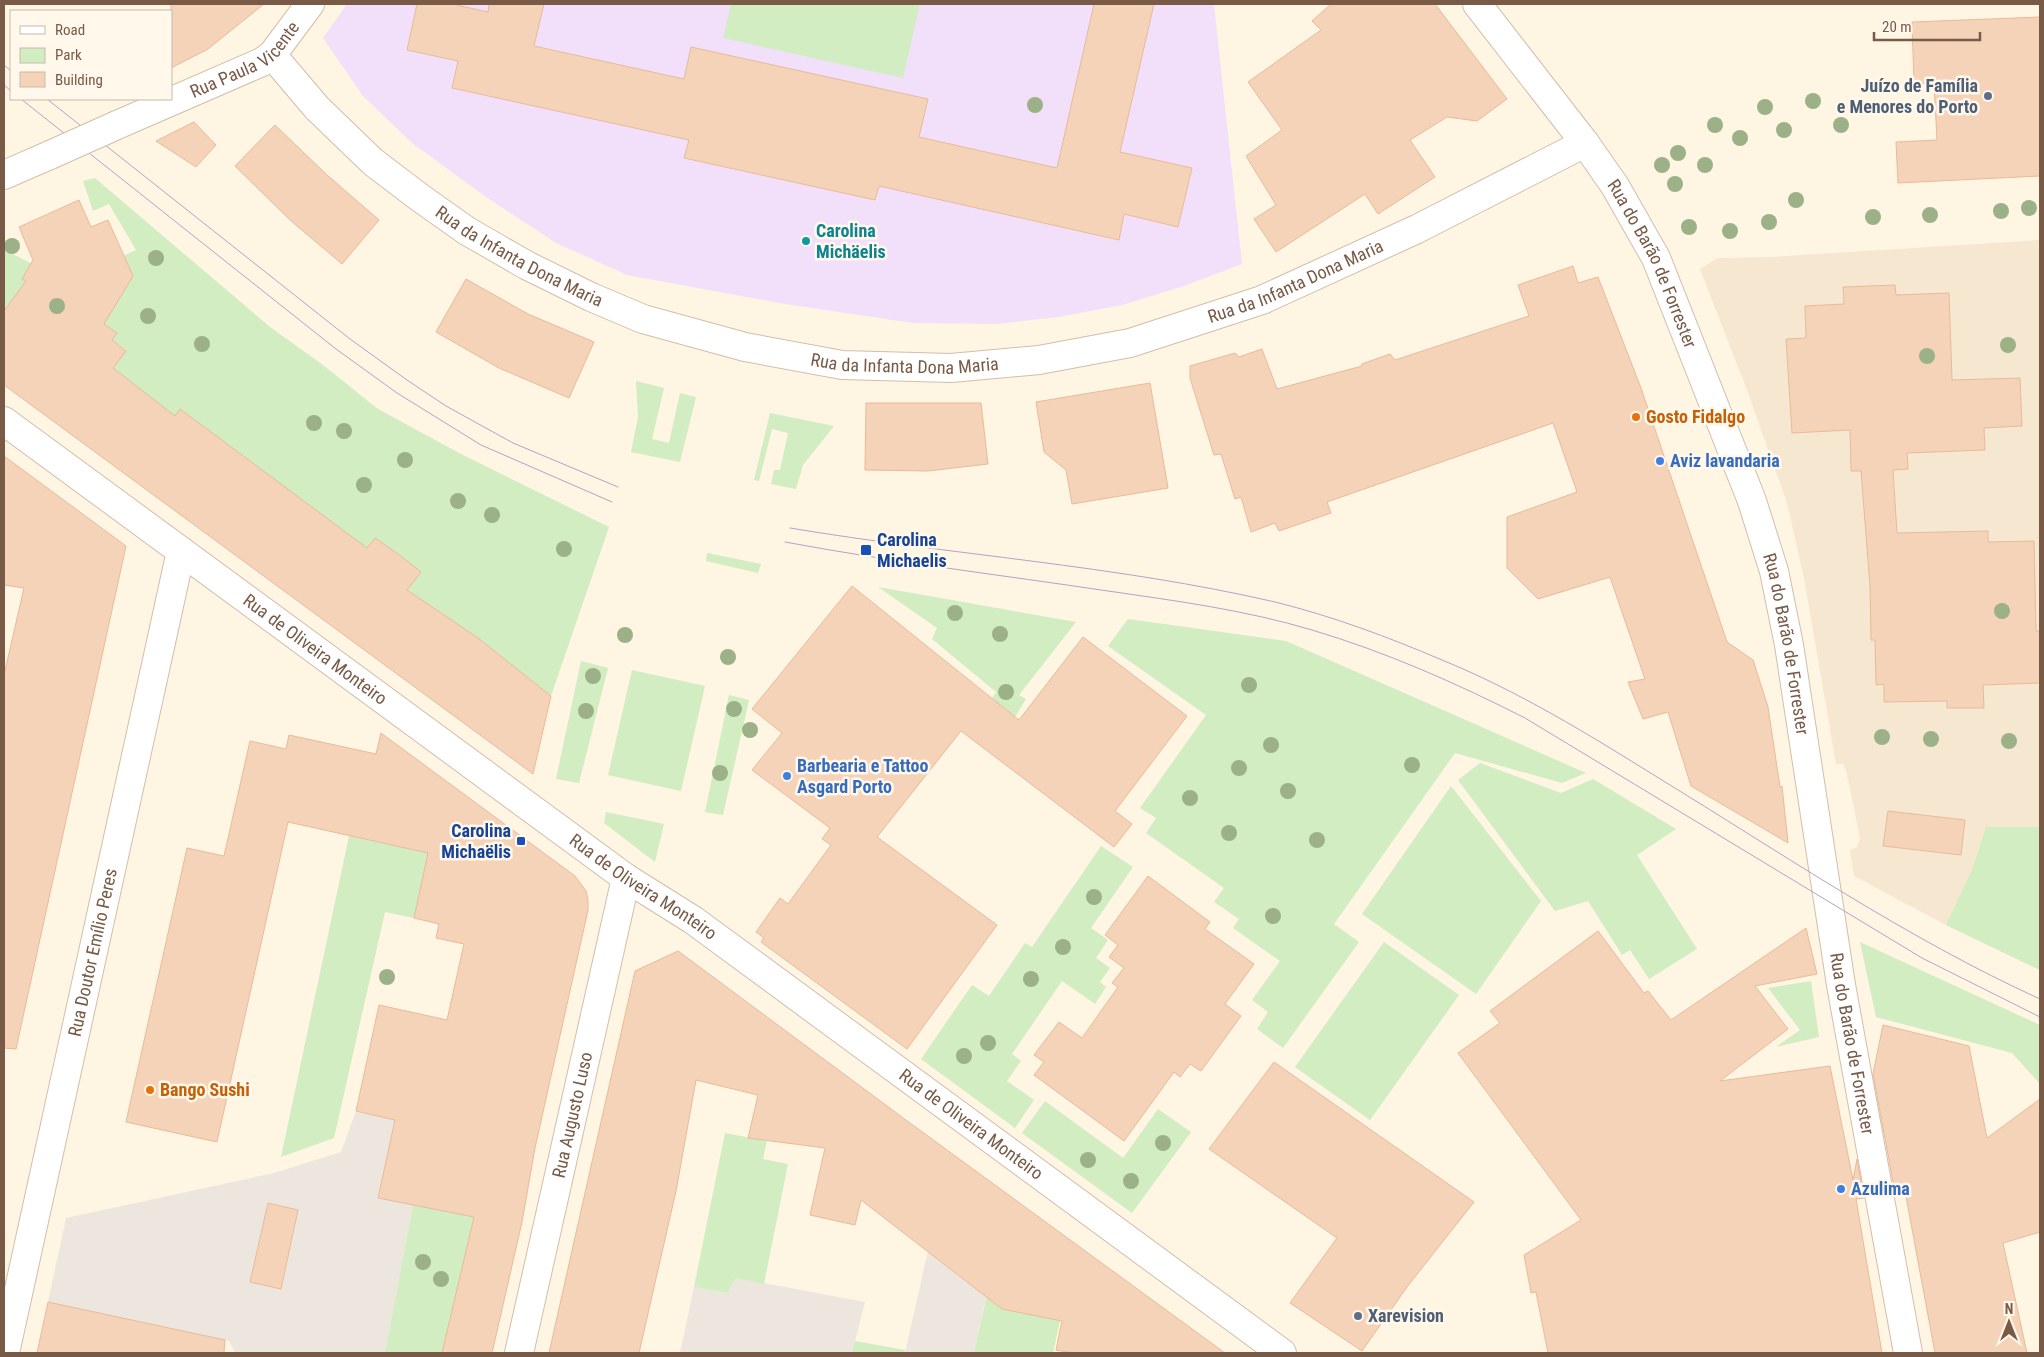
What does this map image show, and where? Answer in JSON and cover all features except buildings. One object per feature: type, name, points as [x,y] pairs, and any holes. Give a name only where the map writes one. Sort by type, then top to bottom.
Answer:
[{"type":"street","name":"Rua Paula Vicente","points":[[4,176],[262,62],[272,55],[310,4]]},
{"type":"street","name":"Rua do Barão de Forrester","points":[[1477,4],[1586,143],[1614,186],[1656,258],[1752,501],[1774,571],[1789,645],[1841,985],[1908,1353]]},
{"type":"street","name":"Rua da Infanta Dona Maria","points":[[272,55],[317,108],[373,162],[467,231],[528,266],[591,297],[643,319],[745,347],[842,365],[951,368],[1039,360],[1130,343],[1262,300],[1417,229],[1586,143]]},
{"type":"street","name":"Rua de Oliveira Monteiro","points":[[4,421],[626,878],[694,920],[1282,1353]]},
{"type":"street","name":"Rua Doutor Emílio Peres","points":[[6,1353],[181,551]]},
{"type":"street","name":"Rua Augusto Luso","points":[[519,1353],[626,878]]},
{"type":"shaded area","points":[[347,4],[1214,4],[1242,264],[1184,286],[1122,305],[1059,317],[997,324],[913,323],[785,304],[627,275],[556,243],[486,197],[412,143],[363,96],[323,38]]},
{"type":"shaded area","points":[[2040,240],[2040,970],[1946,925],[1854,876],[1850,850],[1857,847],[1860,838],[1846,770],[1843,764],[1836,764],[1804,578],[1787,503],[1747,390],[1700,269],[1718,258],[1771,257]]},
{"type":"shaded area","points":[[356,1111],[395,1120],[378,1198],[413,1205],[385,1353],[235,1353],[229,1341],[48,1302],[66,1218],[274,1173],[341,1152]],"holes":[[[268,1203],[298,1211],[281,1288]]]},
{"type":"shaded area","points":[[928,1251],[986,1296],[974,1353],[905,1353]]},
{"type":"shaded area","points":[[736,1278],[865,1302],[852,1353],[680,1353],[694,1287],[726,1293]]},
{"type":"green space","points":[[731,4],[920,4],[903,78],[723,38]]},
{"type":"green space","points":[[95,178],[270,327],[323,365],[378,409],[461,454],[609,527],[551,696],[478,638],[407,590],[421,572],[375,538],[367,548],[175,416],[113,368],[126,350],[112,340],[117,333],[105,324],[10,303],[4,311],[4,250],[31,263],[22,279],[48,294],[96,268],[136,250],[109,204],[93,211],[83,181]]},
{"type":"green space","points":[[636,381],[664,388],[652,439],[669,443],[680,393],[696,397],[680,462],[631,452],[638,417]]},
{"type":"green space","points":[[770,413],[834,426],[803,465],[796,489],[771,484],[774,470],[780,470],[788,433],[772,429],[759,481],[754,480]]},
{"type":"green space","points":[[707,553],[761,564],[758,573],[706,561]]},
{"type":"green space","points":[[878,587],[1076,622],[1019,695],[1026,699],[1013,720],[989,703],[996,692],[932,639],[937,628]]},
{"type":"green space","points":[[1128,619],[1286,641],[1586,773],[1562,783],[1455,753],[1334,924],[1359,942],[1283,1048],[1257,1029],[1268,1012],[1252,1000],[1280,961],[1233,928],[1239,919],[1214,902],[1224,888],[1146,833],[1156,818],[1140,808],[1206,715],[1108,646]]},
{"type":"green space","points":[[581,661],[608,668],[579,783],[556,779]]},
{"type":"green space","points":[[632,670],[705,686],[681,791],[608,775]]},
{"type":"green space","points":[[729,695],[749,700],[723,815],[705,812]]},
{"type":"green space","points":[[1480,763],[1561,793],[1593,779],[1676,829],[1637,855],[1697,949],[1649,979],[1630,950],[1622,955],[1588,901],[1555,911],[1458,780]]},
{"type":"green space","points":[[1451,786],[1541,901],[1476,994],[1362,914]]},
{"type":"green space","points":[[606,812],[664,824],[655,862],[604,823]]},
{"type":"green space","points":[[1986,827],[2040,827],[2040,970],[1946,925],[1972,870]]},
{"type":"green space","points":[[349,836],[428,853],[414,918],[385,912],[334,1138],[281,1157]]},
{"type":"green space","points":[[1101,846],[1133,867],[1091,928],[1108,940],[1096,958],[1110,968],[1100,982],[1106,987],[1095,1004],[1062,981],[1012,1054],[1021,1061],[1007,1081],[1034,1100],[1015,1128],[921,1059],[972,985],[989,996],[1025,943],[1032,947]]},
{"type":"green space","points":[[1384,942],[1459,995],[1370,1120],[1295,1067]]},
{"type":"green space","points":[[1860,942],[2040,1025],[2040,1084],[2012,1053],[1876,1017]]},
{"type":"green space","points":[[1811,981],[1819,1037],[1776,1047],[1800,1030],[1768,988]]},
{"type":"green space","points":[[1045,1101],[1123,1158],[1158,1109],[1191,1132],[1132,1213],[1022,1133]]},
{"type":"green space","points":[[725,1133],[767,1141],[763,1159],[788,1164],[764,1284],[736,1278],[727,1293],[694,1287]]},
{"type":"green space","points":[[413,1205],[474,1217],[442,1353],[385,1353]]},
{"type":"green space","points":[[990,1280],[1060,1321],[1053,1353],[974,1353]]},
{"type":"green space","points":[[855,1341],[905,1350],[904,1353],[852,1353]]},
{"type":"tram line","points":[[4,65],[10,70]]},
{"type":"tram line","points":[[4,85],[10,90]]},
{"type":"tram line","points":[[22,100],[336,349],[397,393],[481,445],[612,502]]},
{"type":"tram line","points":[[48,100],[350,339],[407,380],[446,406],[513,443],[618,487]]},
{"type":"tram line","points":[[790,528],[911,546],[1094,569],[1215,589],[1275,602],[1339,620],[1380,635],[1470,672],[1525,699],[1605,745],[1893,922],[1990,975],[2040,999]]},
{"type":"tram line","points":[[785,542],[866,556],[1211,607],[1287,623],[1394,658],[1525,718],[1922,958],[2040,1017]]},
{"type":"place","name":"Juízo de Família e Menores do Porto","points":[[1988,96]]},
{"type":"place","name":"Carolina Michäelis","points":[[806,241]]},
{"type":"place","name":"Gosto Fidalgo","points":[[1636,417]]},
{"type":"place","name":"Aviz lavandaria","points":[[1660,461]]},
{"type":"place","name":"Carolina Michaelis","points":[[866,550]]},
{"type":"place","name":"Barbearia e Tattoo Asgard Porto","points":[[787,776]]},
{"type":"place","name":"Carolina Michaëlis","points":[[521,841]]},
{"type":"place","name":"Bango Sushi","points":[[150,1090]]},
{"type":"place","name":"Azulima","points":[[1841,1189]]},
{"type":"place","name":"Xarevision","points":[[1358,1316]]}]
